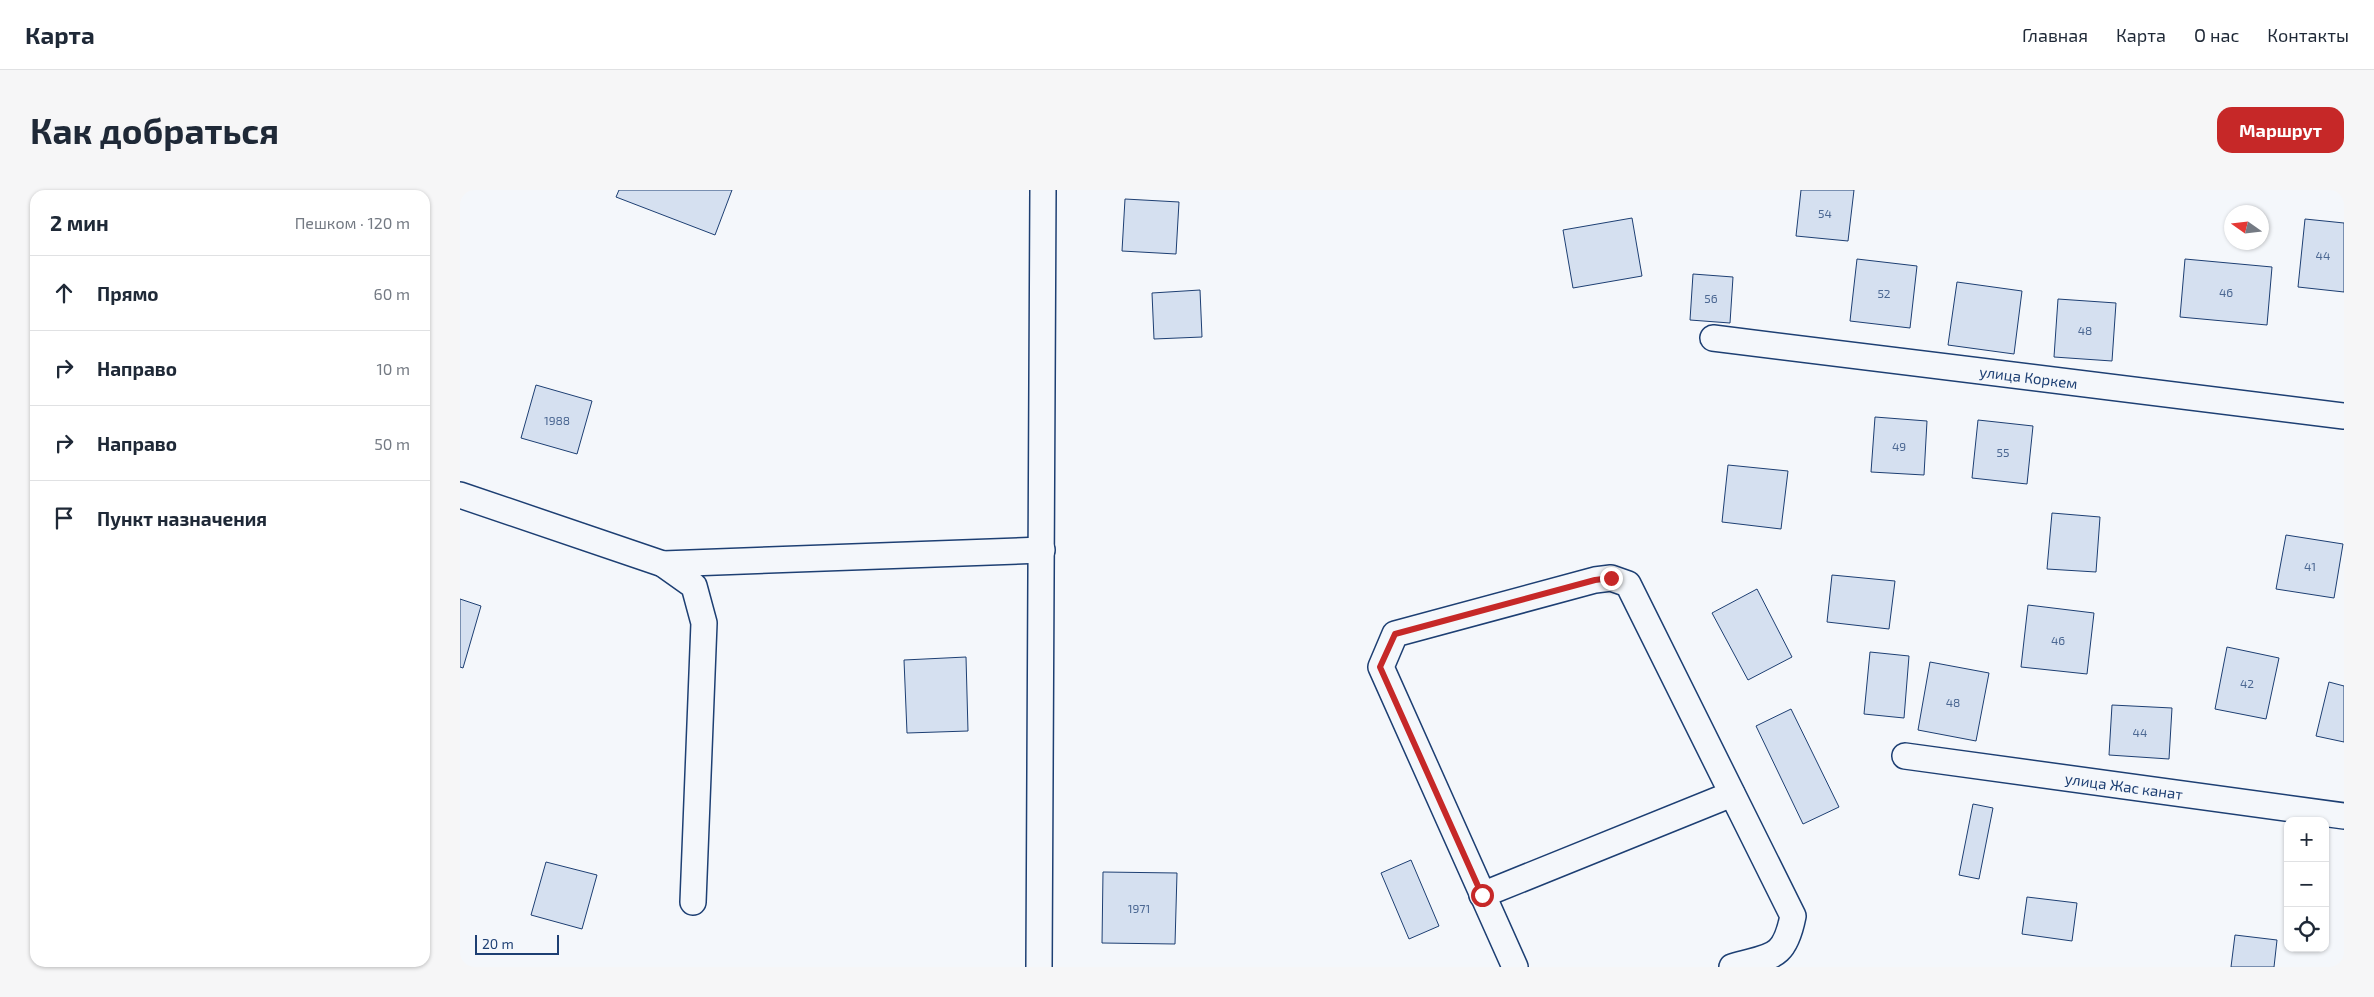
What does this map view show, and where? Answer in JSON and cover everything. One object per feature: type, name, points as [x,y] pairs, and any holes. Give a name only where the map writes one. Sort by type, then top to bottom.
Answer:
[{"type":"street","points":[[1039,967],[1043,190]]},
{"type":"street","name":"улица Коркем","points":[[1713,338],[2344,416]]},
{"type":"street","points":[[460,495],[663,564],[694,586],[704,623],[693,902]]},
{"type":"street","points":[[663,564],[1042,550]]},
{"type":"street","points":[[1515,967],[1380,667],[1395,634],[1595,580],[1611,578],[1628,584],[1793,916],[1789,937],[1779,952],[1732,967]]},
{"type":"street","name":"улица Жас канат","points":[[1905,756],[2344,816]]},
{"type":"street","points":[[1482,895],[1732,794]]},
{"type":"building","points":[[619,190],[732,190],[715,235],[616,197]]},
{"type":"building","points":[[1801,190],[1854,190],[1848,241],[1796,236]]},
{"type":"building","points":[[1125,199],[1179,202],[1176,254],[1122,251]]},
{"type":"building","points":[[1632,218],[1642,276],[1573,288],[1563,230]]},
{"type":"building","points":[[2305,219],[2344,223],[2344,292],[2298,287]]},
{"type":"building","points":[[1857,259],[1917,266],[1910,328],[1850,321]]},
{"type":"building","points":[[2185,259],[2272,267],[2267,325],[2180,317]]},
{"type":"building","points":[[1693,274],[1733,277],[1730,323],[1690,320]]},
{"type":"building","points":[[1957,282],[2022,291],[2014,354],[1948,345]]},
{"type":"building","points":[[1200,290],[1202,337],[1154,339],[1152,293]]},
{"type":"building","points":[[2058,299],[2116,303],[2112,361],[2054,357]]},
{"type":"building","points":[[536,385],[592,401],[577,454],[521,438]]},
{"type":"building","points":[[1875,417],[1927,421],[1924,475],[1871,472]]},
{"type":"building","points":[[1978,420],[2033,426],[2027,484],[1972,478]]},
{"type":"building","points":[[1728,465],[1788,471],[1781,529],[1722,522]]},
{"type":"building","points":[[2052,513],[2100,517],[2096,572],[2047,569]]},
{"type":"building","points":[[2286,535],[2343,544],[2334,598],[2276,589]]},
{"type":"building","points":[[1832,575],[1895,581],[1889,629],[1827,622]]},
{"type":"building","points":[[1757,589],[1792,657],[1748,680],[1712,613]]},
{"type":"building","points":[[460,599],[481,606],[463,668],[460,667]]},
{"type":"building","points":[[2028,605],[2094,613],[2087,674],[2021,667]]},
{"type":"building","points":[[2227,647],[2279,658],[2266,719],[2215,709]]},
{"type":"building","points":[[1870,652],[1909,656],[1904,718],[1864,714]]},
{"type":"building","points":[[966,657],[968,731],[907,733],[904,660]]},
{"type":"building","points":[[1930,662],[1989,673],[1976,741],[1918,730]]},
{"type":"building","points":[[2329,682],[2344,686],[2344,742],[2316,736]]},
{"type":"building","points":[[2112,705],[2172,708],[2169,759],[2109,755]]},
{"type":"building","points":[[1791,709],[1839,807],[1803,824],[1756,726]]},
{"type":"building","points":[[1973,804],[1993,808],[1979,879],[1959,875]]},
{"type":"building","points":[[1411,860],[1439,926],[1409,939],[1381,873]]},
{"type":"building","points":[[546,862],[597,875],[582,929],[531,915]]},
{"type":"building","points":[[1103,872],[1177,873],[1175,944],[1102,943]]},
{"type":"building","points":[[2027,897],[2077,903],[2072,941],[2022,934]]},
{"type":"building","points":[[2235,935],[2277,940],[2274,967],[2231,967]]},
{"type":"route","points":[[1482,895],[1380,667],[1395,634],[1595,580],[1611,578]]}]
